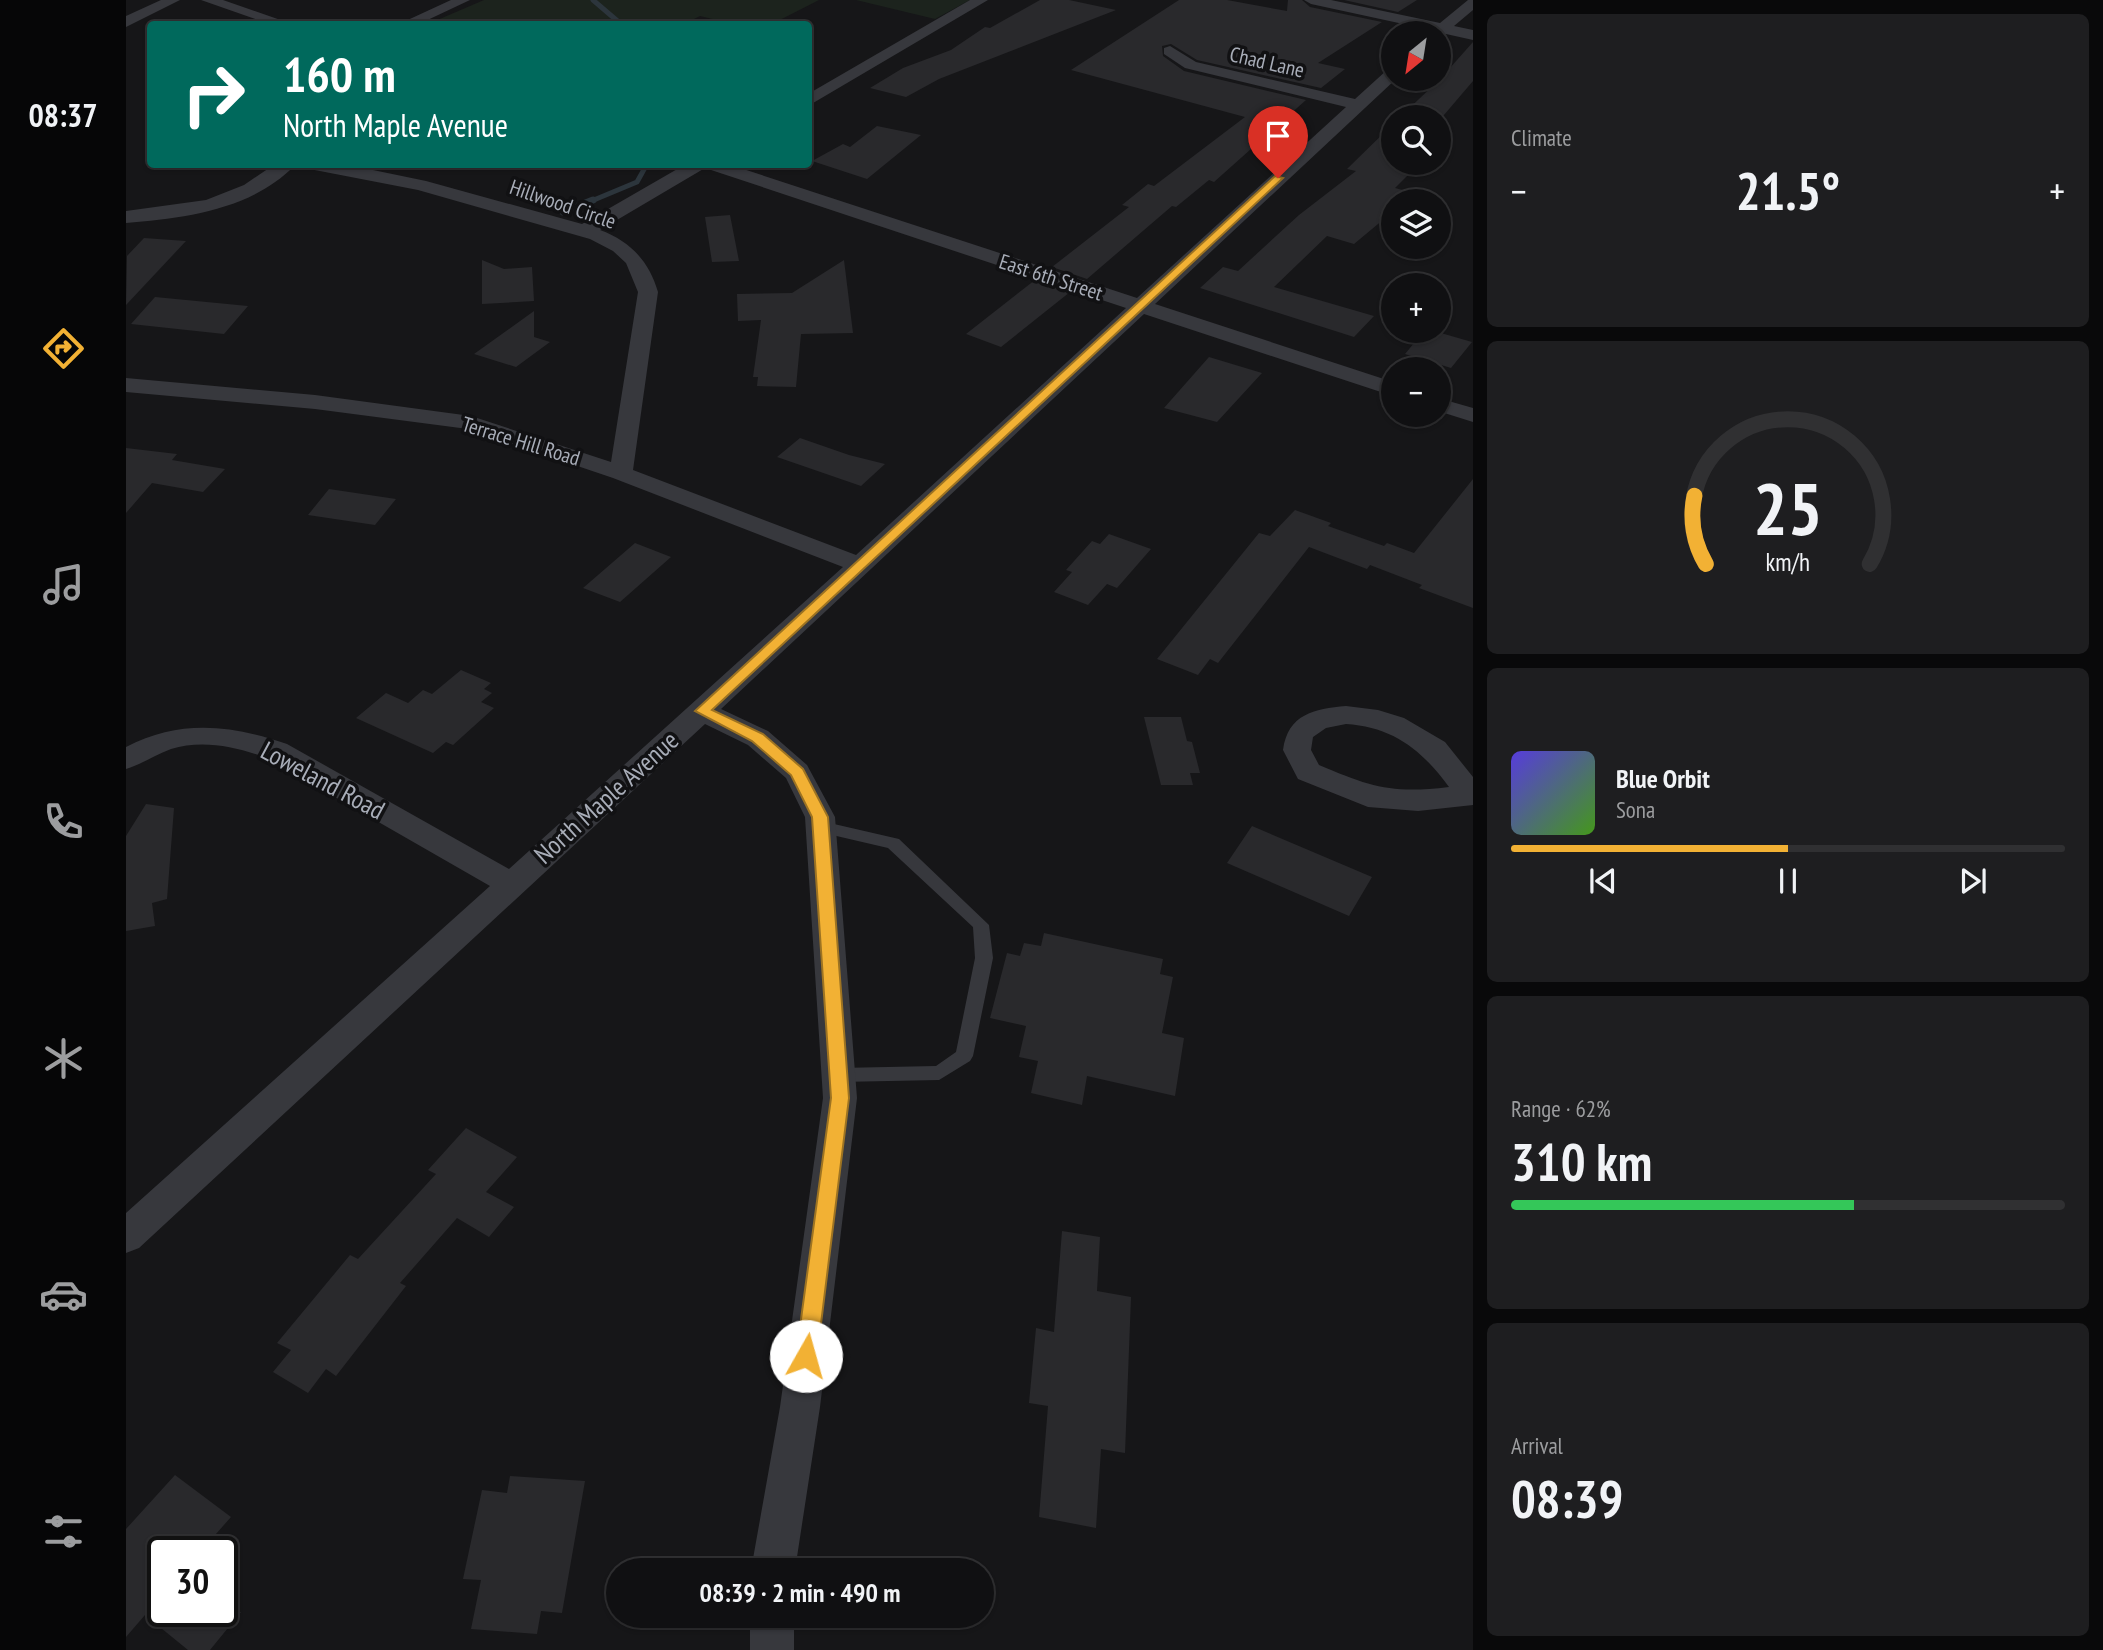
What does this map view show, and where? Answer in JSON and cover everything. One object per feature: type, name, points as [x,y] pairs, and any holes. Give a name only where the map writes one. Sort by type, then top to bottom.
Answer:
[{"type":"street","points":[[126,22],[173,0]]},
{"type":"street","points":[[208,0],[274,21]]},
{"type":"street","points":[[414,21],[463,0]]},
{"type":"street","points":[[812,99],[981,0]]},
{"type":"street","points":[[1311,0],[1398,21]]},
{"type":"street","points":[[1451,21],[1473,3]]},
{"type":"street","points":[[1451,32],[1473,35]]},
{"type":"street","name":"Chad Lane","points":[[1170,51],[1191,65],[1358,105]]},
{"type":"street","name":"North Maple Avenue","points":[[126,1236],[509,883],[702,711],[858,564],[1381,84]]},
{"type":"street","points":[[126,217],[208,206],[256,187],[281,168]]},
{"type":"street","name":"Hillwood Circle","points":[[337,168],[451,192],[584,231],[628,253],[643,271],[648,292],[621,473]]},
{"type":"street","points":[[584,231],[693,168]]},
{"type":"street","name":"East 6th Street","points":[[721,168],[1381,385]]},
{"type":"street","name":"Terrace Hill Road","points":[[126,385],[315,402],[471,423],[621,473],[858,564]]},
{"type":"street","points":[[1451,408],[1473,414]]},
{"type":"street","points":[[702,711],[758,738],[797,772],[820,817],[821,827],[840,1098],[800,1407],[775,1558]]},
{"type":"street","points":[[1340,715],[1363,715],[1397,726],[1434,748],[1472,795],[1418,801],[1368,797],[1308,772],[1297,751],[1299,734],[1315,721],[1340,715]]},
{"type":"street","name":"Loweland Road","points":[[126,759],[174,738],[208,733],[242,738],[277,751],[509,883]]},
{"type":"street","points":[[772,1628],[772,1650]]},
{"type":"lane","points":[[821,827],[893,843],[981,925],[984,958],[964,1056],[939,1073],[839,1075]]},
{"type":"shaded area","points":[[484,0],[819,0],[778,21],[721,21],[700,16],[690,21],[435,21]]},
{"type":"shaded area","points":[[856,0],[970,0],[935,19]]},
{"type":"building","points":[[1040,0],[1069,0],[1116,10],[939,79],[906,97],[870,88],[903,68],[951,50],[985,27],[990,28]]},
{"type":"building","points":[[1179,0],[1227,0],[1287,11],[1288,0],[1302,0],[1310,7],[1381,22],[1318,63],[1345,69],[1321,88],[1197,60],[1171,44],[1162,46],[1163,56],[1184,71],[1306,100],[1214,182],[1209,180],[1176,207],[1172,206],[1087,279],[1052,267],[1129,207],[1122,205],[1148,184],[1154,186],[1245,117],[1071,70]]},
{"type":"building","points":[[1344,0],[1417,0],[1398,12]]},
{"type":"building","points":[[1473,42],[1473,81],[1451,107],[1413,105],[1427,91],[1451,91],[1451,67]]},
{"type":"building","points":[[877,126],[921,135],[867,179],[812,161],[843,144],[850,147]]},
{"type":"building","points":[[1381,136],[1381,175],[1408,175],[1395,188],[1399,189],[1381,189],[1381,222],[1354,244],[1327,236],[1274,287],[1374,316],[1354,337],[1200,288],[1223,267],[1238,271],[1299,215],[1356,171],[1347,169]]},
{"type":"building","points":[[730,215],[739,261],[712,262],[705,217]]},
{"type":"building","points":[[144,238],[186,241],[126,305],[127,256]]},
{"type":"building","points":[[482,260],[504,269],[532,267],[534,301],[482,304]]},
{"type":"building","points":[[844,260],[853,333],[801,334],[796,387],[757,386],[758,377],[753,377],[761,320],[738,321],[737,294],[792,293]]},
{"type":"building","points":[[1035,280],[1070,292],[1001,347],[966,334]]},
{"type":"building","points":[[155,297],[248,306],[224,334],[131,324]]},
{"type":"building","points":[[534,311],[534,337],[550,342],[516,367],[474,354]]},
{"type":"building","points":[[1451,336],[1472,342],[1451,368],[1451,357],[1415,357],[1405,354],[1414,343],[1451,343]]},
{"type":"building","points":[[1209,357],[1262,373],[1217,422],[1164,408]]},
{"type":"building","points":[[800,438],[885,464],[861,486],[777,457]]},
{"type":"building","points":[[126,448],[177,454],[172,460],[225,469],[203,492],[152,483],[126,513]]},
{"type":"building","points":[[1473,479],[1473,608],[1419,588],[1422,585],[1370,565],[1367,569],[1309,547],[1218,663],[1210,659],[1198,675],[1157,659],[1259,533],[1270,536],[1295,510],[1331,523],[1328,526],[1384,546],[1387,543],[1414,553]]},
{"type":"building","points":[[329,489],[396,499],[375,525],[308,515]]},
{"type":"building","points":[[1109,534],[1151,549],[1117,588],[1107,584],[1088,605],[1054,592],[1072,572],[1066,570],[1092,541],[1100,544]]},
{"type":"building","points":[[635,543],[671,557],[620,602],[583,588]]},
{"type":"building","points":[[461,670],[491,683],[484,689],[492,693],[481,702],[494,708],[453,745],[446,742],[433,753],[356,718],[386,693],[408,703],[423,690],[432,694]]},
{"type":"building","points":[[1144,717],[1181,717],[1187,741],[1192,742],[1200,773],[1190,773],[1193,785],[1161,785]]},
{"type":"building","points":[[146,804],[174,808],[167,899],[152,903],[155,926],[126,931],[126,836]]},
{"type":"building","points":[[1252,826],[1372,877],[1349,916],[1227,863]]},
{"type":"building","points":[[1044,933],[1163,959],[1160,974],[1173,977],[1162,1033],[1184,1038],[1175,1096],[1087,1076],[1082,1105],[1031,1093],[1038,1061],[1019,1057],[1026,1026],[990,1018],[1007,953],[1020,956],[1024,943],[1041,946]]},
{"type":"building","points":[[466,1128],[517,1157],[486,1192],[514,1207],[489,1237],[457,1218],[400,1283],[406,1286],[336,1376],[326,1369],[308,1393],[273,1372],[291,1350],[277,1343],[350,1255],[358,1259],[436,1174],[428,1170]]},
{"type":"building","points":[[1062,1231],[1100,1237],[1097,1291],[1131,1297],[1125,1453],[1101,1449],[1096,1528],[1039,1517],[1048,1406],[1029,1403],[1036,1328],[1054,1332]]},
{"type":"building","points":[[175,1475],[231,1517],[214,1536],[147,1536],[147,1617],[145,1615],[126,1637],[126,1529]]},
{"type":"building","points":[[510,1476],[585,1481],[562,1613],[541,1611],[537,1634],[471,1629],[481,1580],[463,1579],[482,1490],[507,1493]]},
{"type":"building","points":[[160,1627],[229,1627],[210,1650],[188,1650]]},
{"type":"waterway","points":[[593,0],[618,21]]},
{"type":"waterway","points":[[589,202],[637,182],[645,168]]},
{"type":"waterway","points":[[563,212],[593,200]]},
{"type":"route","points":[[806,1356],[840,1098],[820,817],[797,772],[758,738],[702,711],[877,546],[1278,178]]}]
